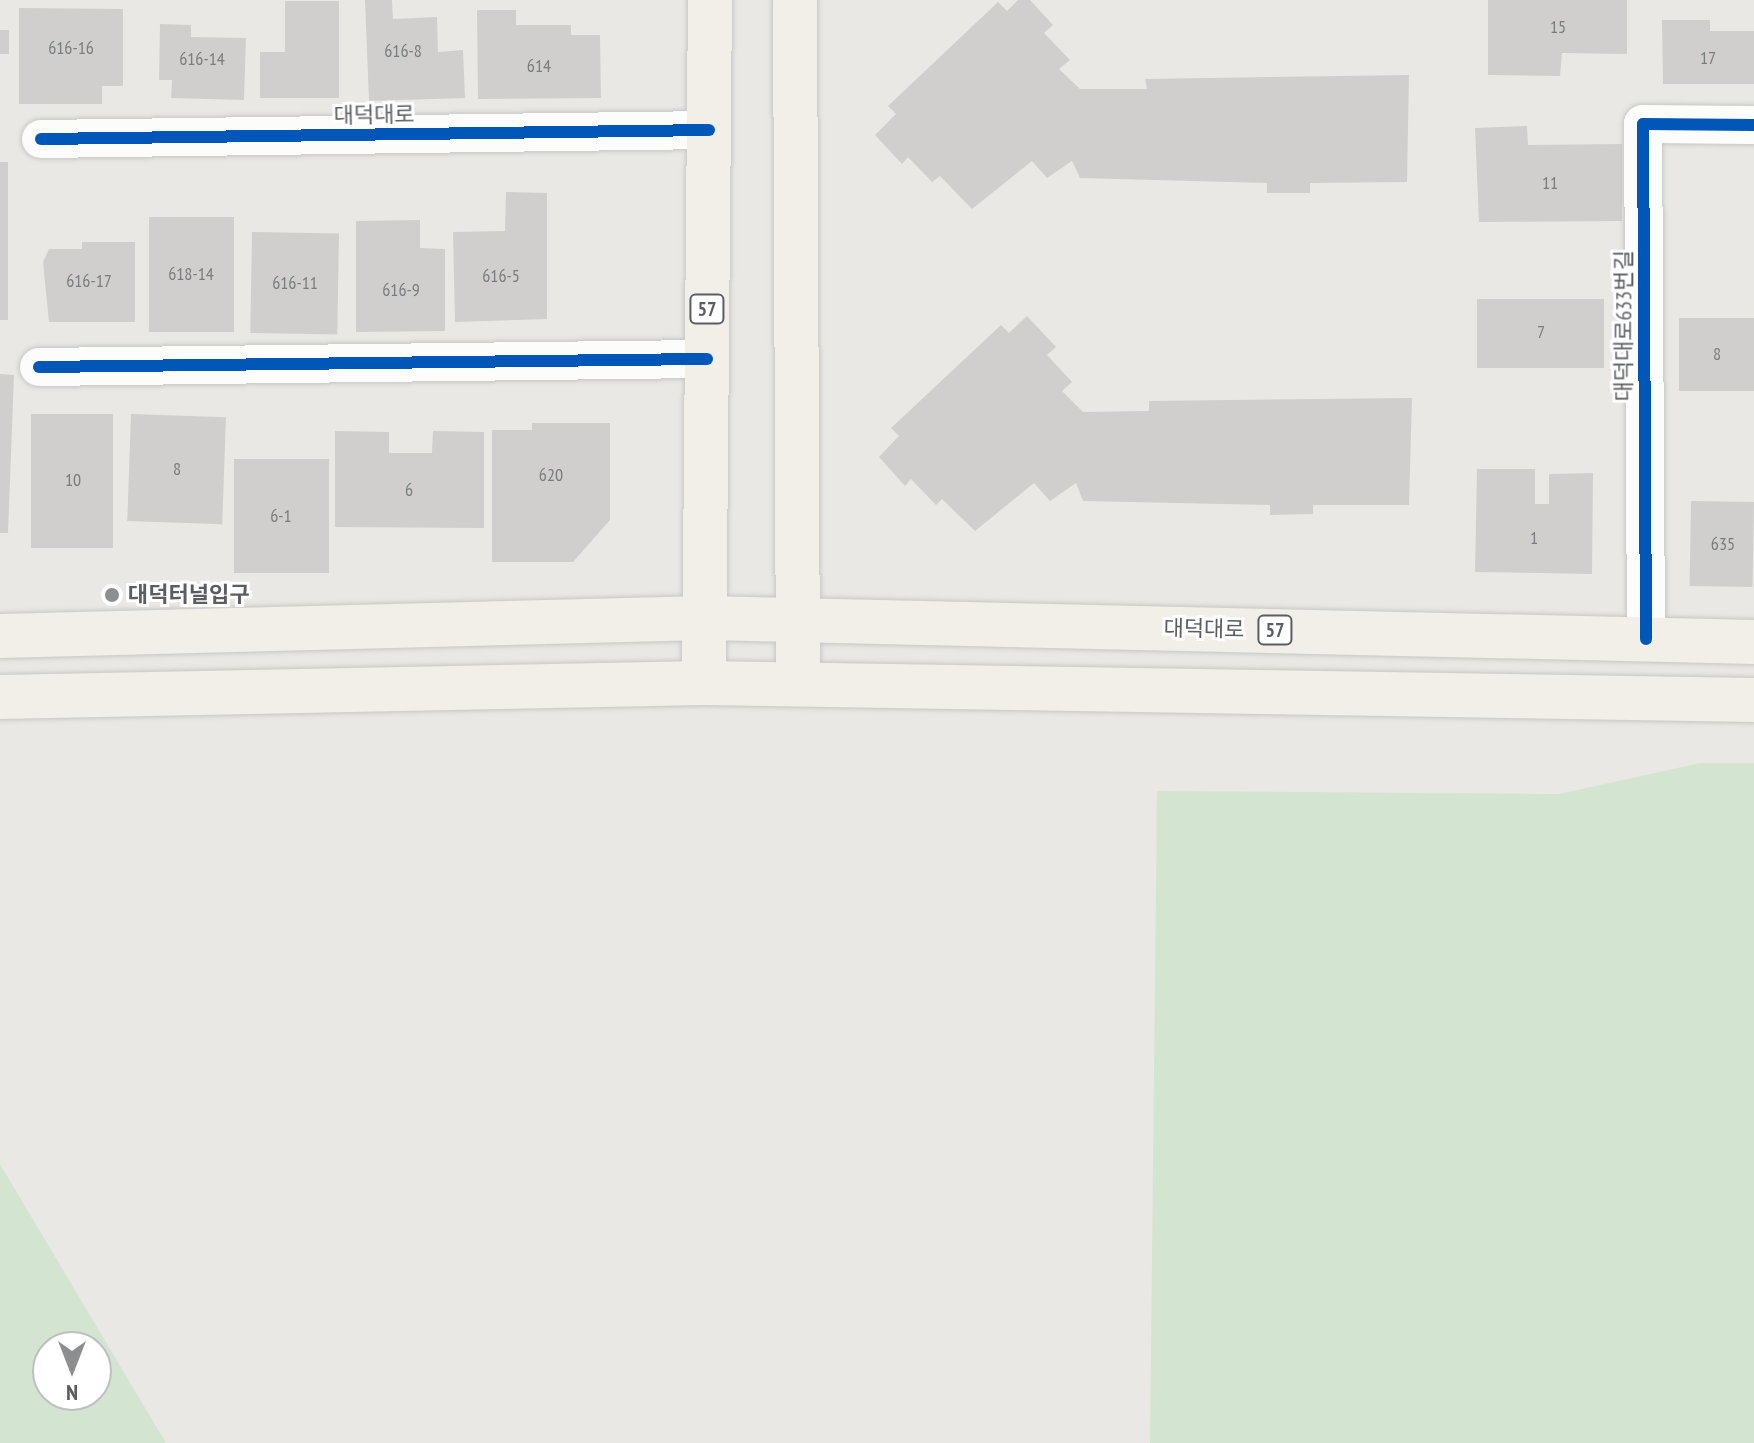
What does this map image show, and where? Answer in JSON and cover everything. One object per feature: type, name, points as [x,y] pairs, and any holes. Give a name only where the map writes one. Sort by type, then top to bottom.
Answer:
[{"type":"main road","name":"57","points":[[704,683],[710,0]]},
{"type":"main road","points":[[795,0],[798,684]]},
{"type":"main road","name":"대덕대로","points":[[0,636],[705,618],[1754,642]]},
{"type":"main road","points":[[0,697],[704,683],[1754,700]]},
{"type":"street","name":"대덕대로633번길","points":[[1646,639],[1643,124],[1754,125]]},
{"type":"street","name":"대덕대로","points":[[41,139],[709,130]]},
{"type":"street","points":[[39,367],[707,359]]},
{"type":"green space","points":[[1700,763],[1754,763],[1754,1443],[1150,1443],[1157,791],[1559,794]]},
{"type":"green space","points":[[0,1164],[99,1331],[32,1331],[32,1411],[112,1411],[112,1352],[166,1443],[0,1443]]},
{"type":"building","points":[[365,0],[392,0],[393,19],[437,17],[438,52],[463,50],[465,98],[369,101]]},
{"type":"building","points":[[1018,0],[1030,0],[1053,25],[1044,33],[1070,60],[1059,69],[1080,89],[1147,89],[1145,79],[1409,75],[1407,182],[1310,183],[1310,193],[1267,193],[1267,183],[1080,178],[1072,161],[1047,178],[1032,161],[972,209],[940,176],[932,182],[908,157],[902,164],[875,135],[896,114],[888,106],[998,2],[1007,11]]},
{"type":"building","points":[[1488,0],[1627,0],[1627,54],[1562,53],[1560,76],[1488,75]]},
{"type":"building","points":[[285,1],[339,1],[339,98],[260,98],[260,52],[285,52]]},
{"type":"building","points":[[19,8],[123,9],[123,86],[102,86],[102,104],[19,104]]},
{"type":"building","points":[[477,10],[516,10],[516,25],[571,25],[571,35],[600,35],[601,98],[478,99]]},
{"type":"building","points":[[1662,20],[1710,20],[1710,31],[1754,31],[1754,84],[1663,84]]},
{"type":"building","points":[[160,24],[191,25],[191,37],[246,38],[244,100],[171,98],[172,80],[159,80]]},
{"type":"building","points":[[0,30],[9,30],[9,54],[0,54]]},
{"type":"building","points":[[1527,126],[1528,145],[1622,144],[1622,221],[1479,222],[1475,128]]},
{"type":"building","points":[[0,162],[8,162],[8,320],[0,320]]},
{"type":"building","points":[[506,192],[547,193],[547,319],[455,322],[453,232],[505,231]]},
{"type":"building","points":[[149,217],[234,217],[234,332],[149,332]]},
{"type":"building","points":[[420,220],[420,248],[445,249],[445,331],[356,332],[356,221]]},
{"type":"building","points":[[252,232],[339,234],[337,335],[250,333]]},
{"type":"building","points":[[82,242],[135,242],[135,322],[49,322],[43,262],[49,249],[82,249]]},
{"type":"building","points":[[1477,299],[1604,299],[1604,368],[1477,368]]},
{"type":"building","points":[[1027,316],[1056,347],[1047,355],[1072,382],[1062,391],[1083,412],[1149,411],[1149,401],[1412,398],[1409,505],[1313,505],[1313,514],[1270,515],[1270,505],[1083,501],[1076,483],[1050,501],[1034,483],[975,531],[942,499],[936,505],[911,479],[905,486],[879,457],[899,436],[891,428],[1001,325],[1009,333]]},
{"type":"building","points":[[1679,318],[1754,318],[1754,391],[1679,391]]},
{"type":"building","points":[[0,374],[14,375],[8,533],[0,533]]},
{"type":"building","points":[[31,414],[113,414],[113,548],[31,548]]},
{"type":"building","points":[[131,414],[226,417],[222,524],[127,521]]},
{"type":"building","points":[[532,423],[610,423],[610,520],[573,562],[492,562],[492,430],[532,430]]},
{"type":"building","points":[[335,431],[389,432],[389,453],[432,453],[433,431],[484,432],[484,528],[335,527]]},
{"type":"building","points":[[234,459],[329,459],[329,573],[234,573]]},
{"type":"building","points":[[1477,469],[1535,469],[1535,504],[1549,504],[1549,474],[1593,473],[1592,574],[1475,572]]},
{"type":"building","points":[[1691,501],[1754,502],[1753,587],[1690,586]]},
{"type":"cycle path","points":[[1646,639],[1643,124],[1754,125]]},
{"type":"cycle path","points":[[41,139],[709,130]]},
{"type":"cycle path","points":[[39,367],[707,359]]},
{"type":"place","name":"대덕터널입구","points":[[112,595]]}]
